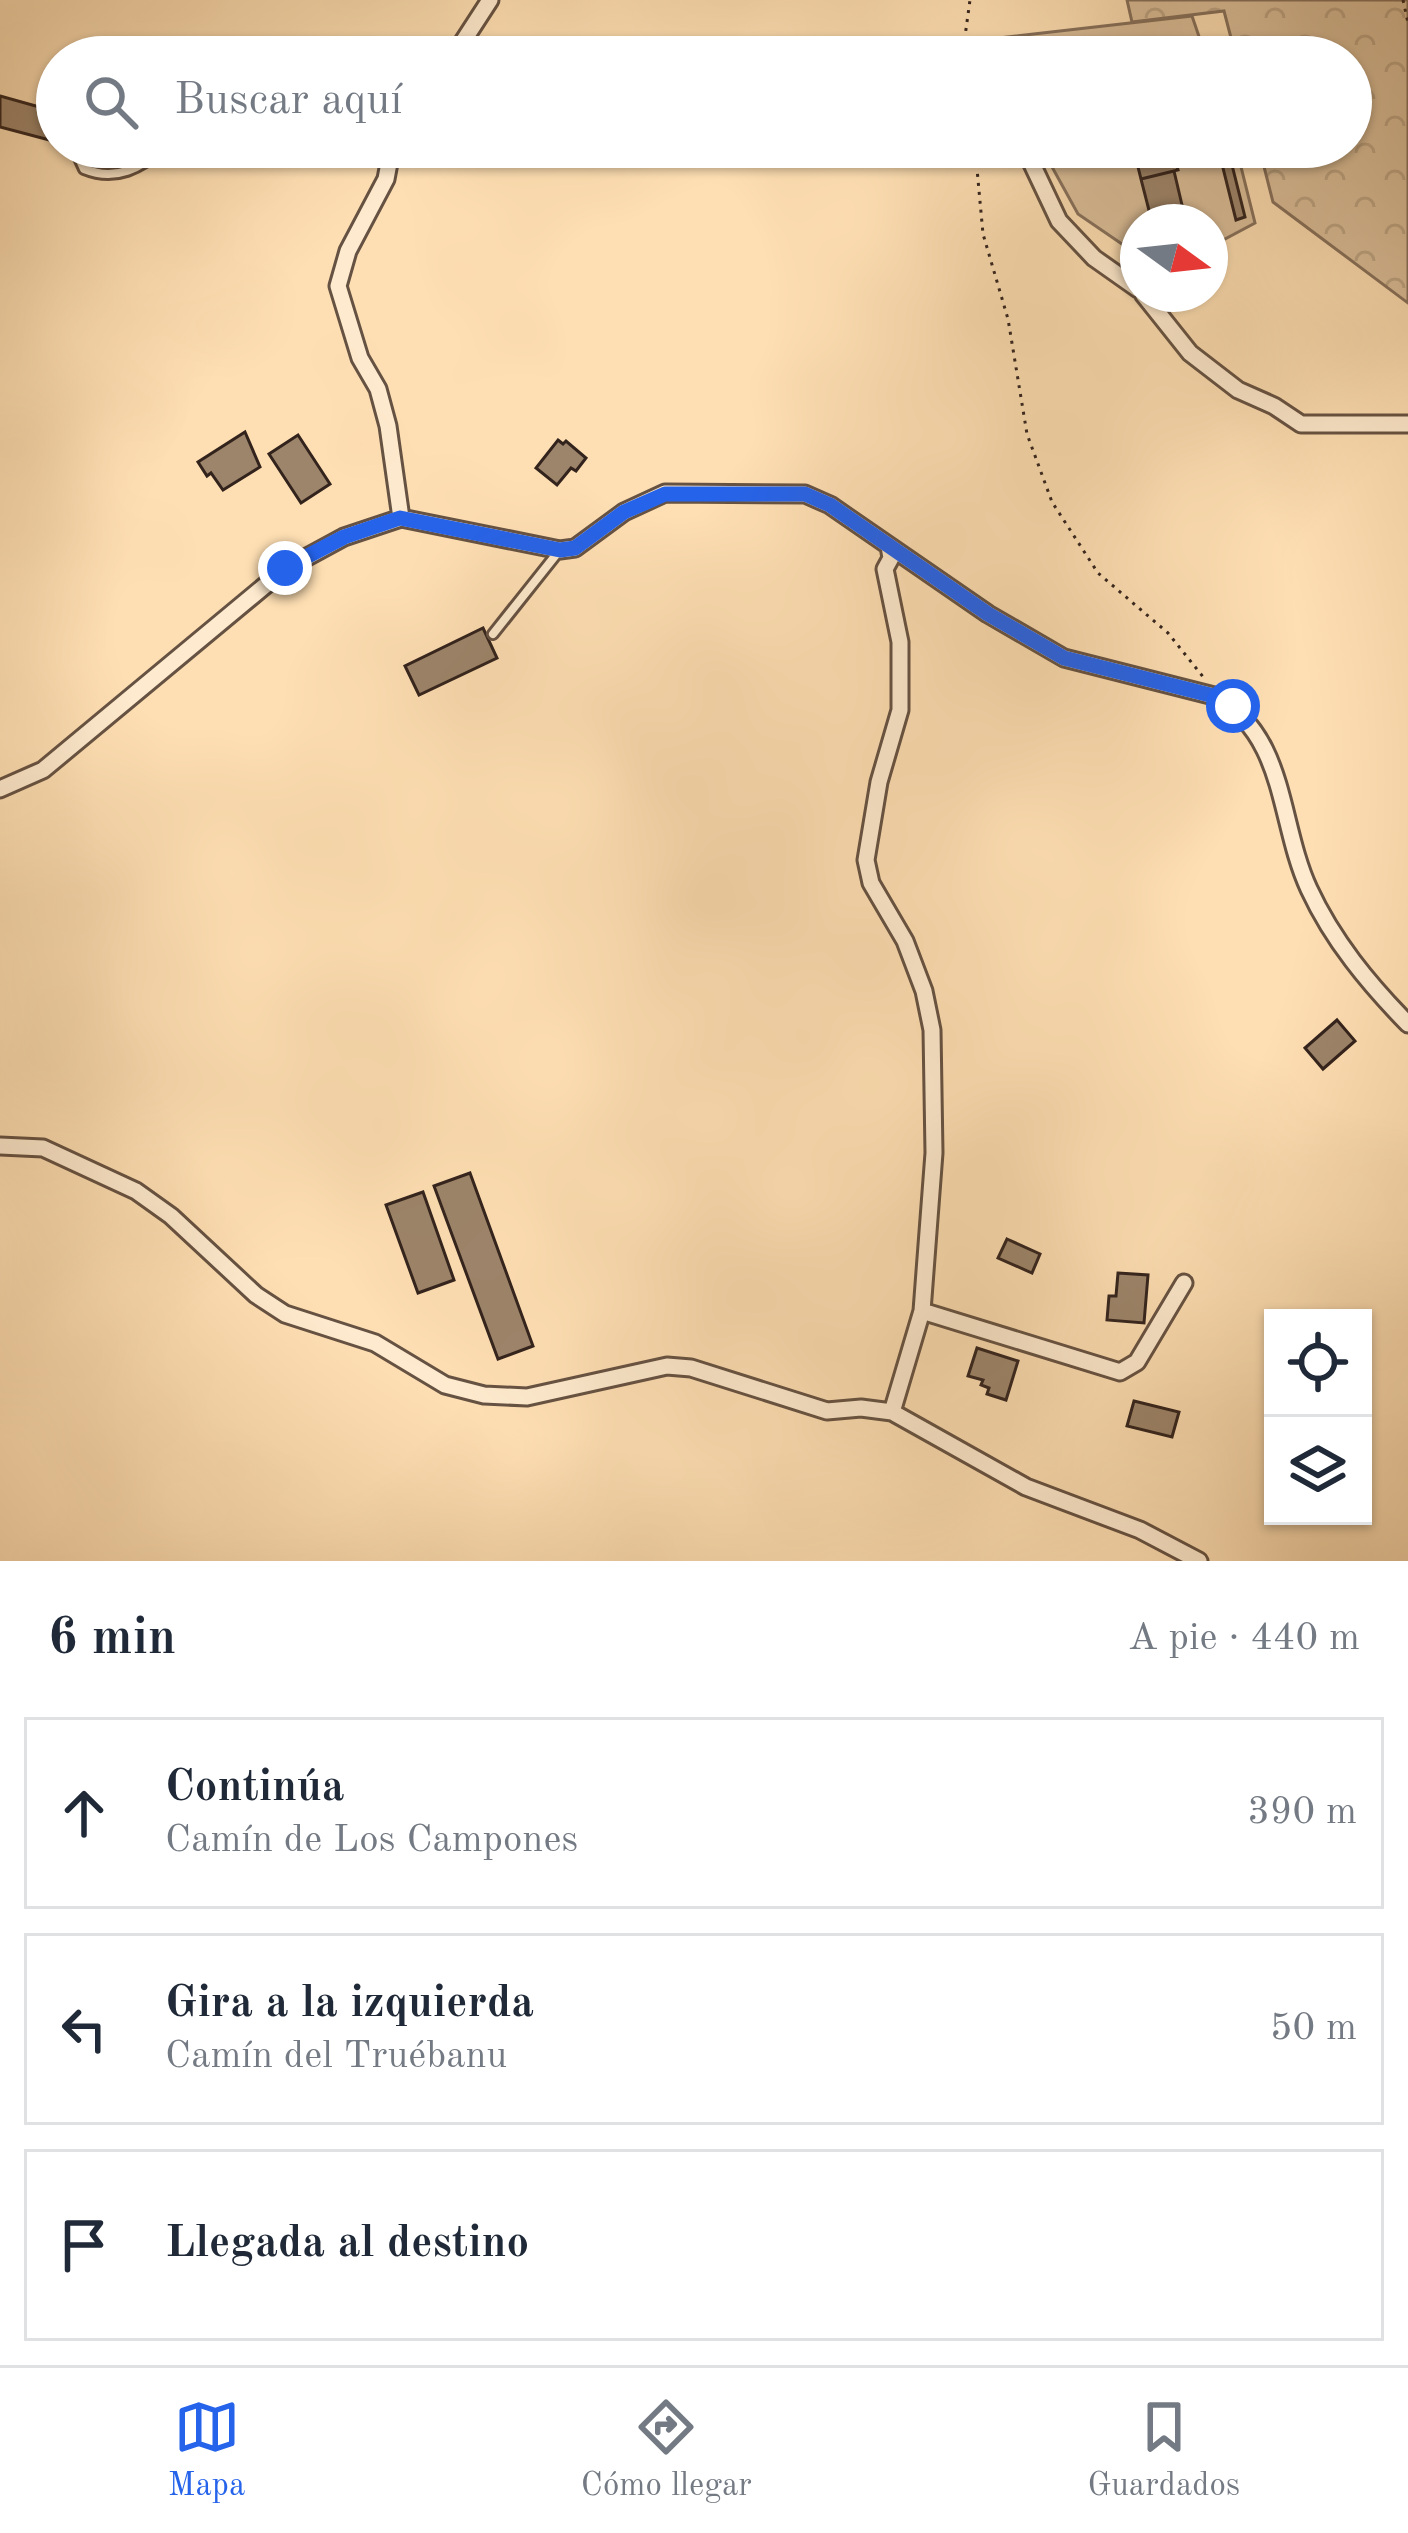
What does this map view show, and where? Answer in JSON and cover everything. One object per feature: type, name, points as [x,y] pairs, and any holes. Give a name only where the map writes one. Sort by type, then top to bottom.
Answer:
[{"type":"street","points":[[467,36],[490,0]]},
{"type":"street","points":[[388,168],[348,251],[338,286],[388,426],[400,518]]},
{"type":"street","points":[[1034,168],[1059,221],[1120,276]]},
{"type":"street","points":[[1158,312],[1190,353],[1238,391],[1301,424],[1408,424]]},
{"type":"street","points":[[0,789],[43,770],[285,568],[344,537],[400,518],[560,550],[575,548],[624,512],[665,494],[805,494],[830,505],[988,614],[1064,658],[1214,696],[1233,706],[1261,736],[1272,760],[1296,859],[1312,895],[1348,956],[1408,1024]]},
{"type":"street","points":[[889,545],[891,558],[885,569],[900,642],[900,710],[879,782],[866,860],[871,883],[918,975],[932,1030],[934,1153],[922,1311],[892,1412]]},
{"type":"street","points":[[0,1146],[44,1148],[136,1191],[171,1216],[256,1295],[285,1314],[375,1343],[445,1385],[484,1396],[527,1397],[667,1366],[691,1368],[827,1411],[892,1412],[1026,1487],[1140,1530],[1199,1561]]},
{"type":"street","points":[[922,1311],[1120,1372],[1137,1362],[1184,1282]]},
{"type":"lane","points":[[84,168],[99,175],[122,175],[133,168]]},
{"type":"lane","points":[[493,634],[560,550]]},
{"type":"path","points":[[966,36],[970,0]]},
{"type":"path","points":[[1403,0],[1408,22]]},
{"type":"path","points":[[977,168],[983,234],[1008,320],[1027,434],[1052,502],[1098,573],[1168,633],[1214,696]]},
{"type":"green space","points":[[1127,0],[1408,0],[1408,303],[1273,202],[1264,168],[1372,168],[1372,36],[1231,36],[1224,11],[1132,22]]},
{"type":"green space","points":[[1192,16],[1199,36],[1016,36]]},
{"type":"green space","points":[[1053,168],[1241,168],[1255,223],[1228,237],[1228,204],[1120,204],[1120,243],[1078,214]]},
{"type":"building","points":[[0,96],[36,106],[36,136],[0,127]]},
{"type":"building","points":[[1138,168],[1177,168],[1178,170],[1141,179]]},
{"type":"building","points":[[1223,168],[1233,168],[1245,217],[1236,220]]},
{"type":"building","points":[[1174,171],[1182,204],[1147,204],[1141,179]]},
{"type":"building","points":[[245,432],[260,467],[223,490],[198,462]]},
{"type":"building","points":[[298,435],[330,484],[301,503],[269,454]]},
{"type":"building","points":[[558,440],[586,458],[557,485],[536,468]]},
{"type":"building","points":[[483,628],[497,658],[419,695],[405,666]]},
{"type":"building","points":[[1337,1020],[1355,1041],[1323,1069],[1305,1048]]},
{"type":"building","points":[[470,1173],[533,1346],[498,1359],[434,1186]]},
{"type":"building","points":[[423,1192],[454,1280],[418,1293],[386,1205]]},
{"type":"building","points":[[1007,1239],[1040,1254],[1032,1273],[998,1258]]},
{"type":"building","points":[[1118,1273],[1148,1275],[1144,1323],[1107,1320]]},
{"type":"building","points":[[977,1348],[1018,1361],[1006,1400],[987,1394],[983,1380],[968,1376]]},
{"type":"building","points":[[1134,1401],[1179,1412],[1172,1437],[1127,1426]]},
{"type":"route","points":[[285,568],[344,537],[400,518],[560,550],[575,548],[624,512],[665,494],[805,494],[830,505],[988,614],[1064,658],[1214,696],[1233,706]]}]
